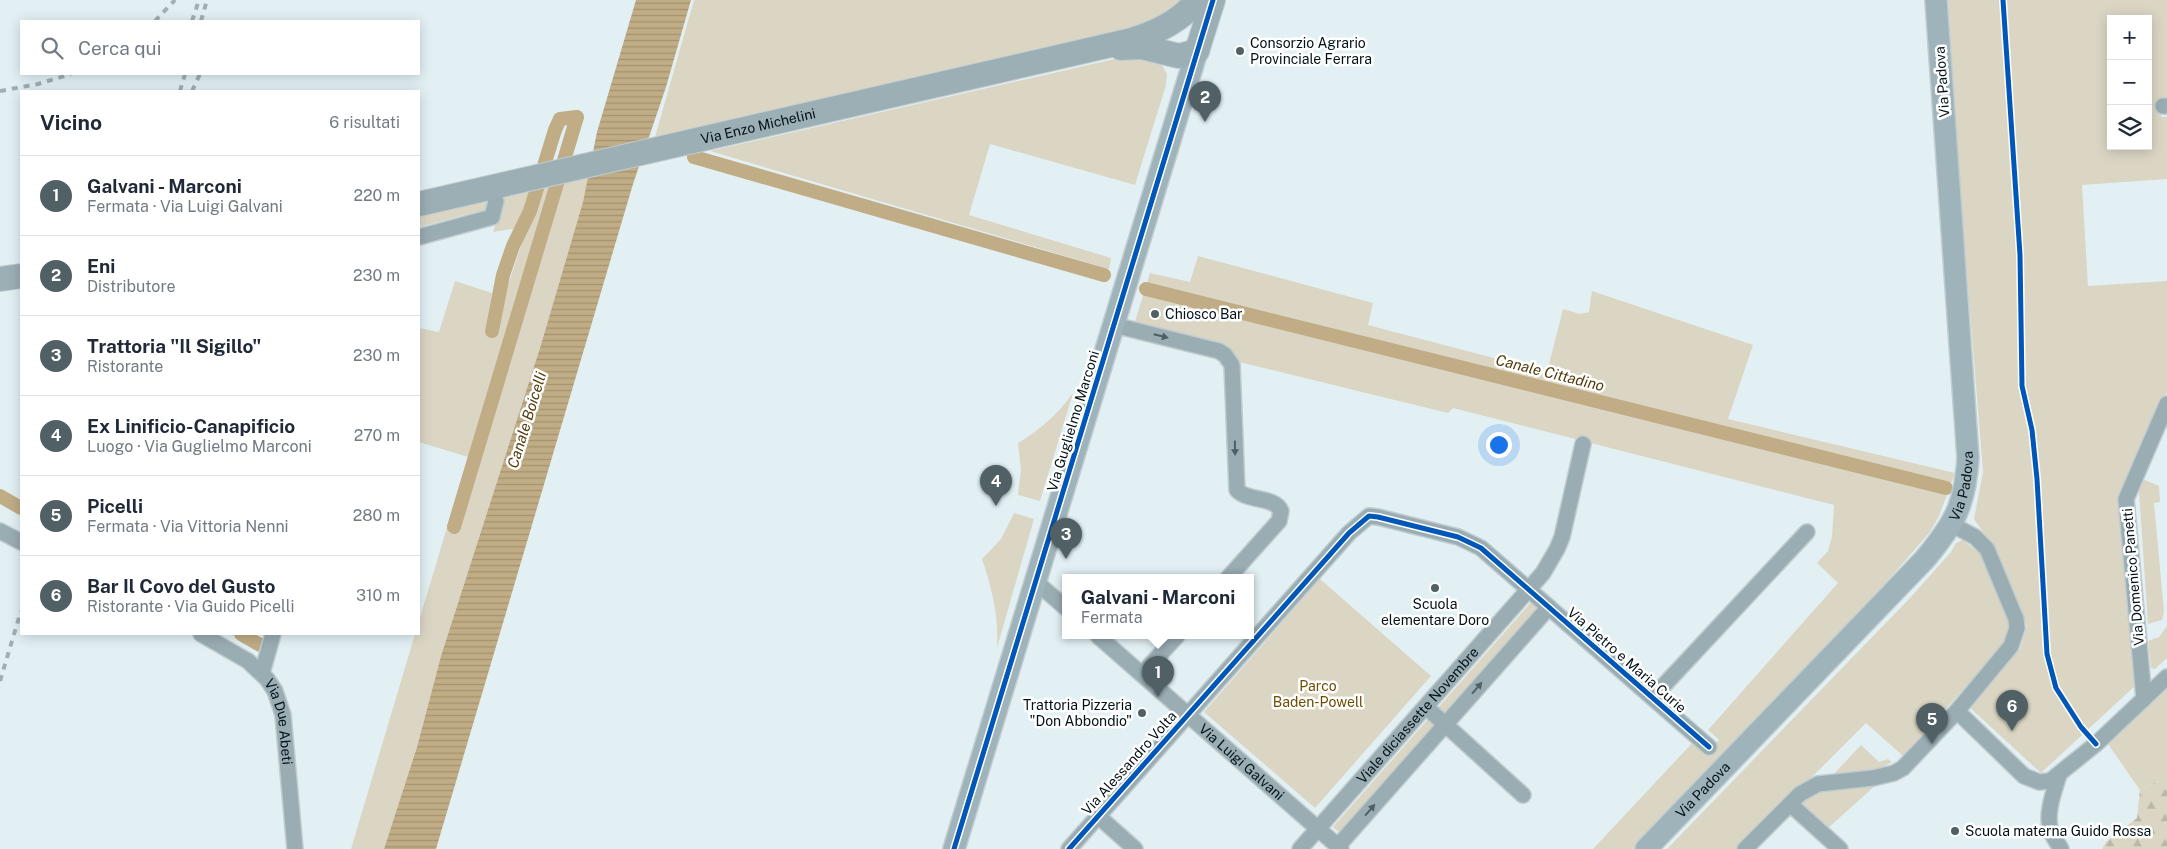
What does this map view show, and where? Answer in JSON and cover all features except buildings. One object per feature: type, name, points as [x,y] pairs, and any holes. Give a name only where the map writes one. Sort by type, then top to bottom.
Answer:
[{"type":"main road","name":"Via Enzo Michelini","points":[[420,204],[1097,48],[1149,34],[1182,15],[1197,0]]},
{"type":"main road","name":"Via Guglielmo Marconi","points":[[954,849],[1213,0]]},
{"type":"main road","name":"Via Padova","points":[[1646,849],[1925,559],[1959,510],[1967,476],[1968,458],[1936,0]]},
{"type":"main road","name":"Via Enzo Michelini","points":[[1149,34],[1164,34],[1179,39],[1197,51]]},
{"type":"main road","name":"Via Enzo Michelini","points":[[1097,48],[1142,47],[1168,54],[1186,55],[1197,51]]},
{"type":"main road","points":[[1168,54],[1179,67],[1182,76],[1180,107]]},
{"type":"main road","points":[[0,279],[20,276]]},
{"type":"street","points":[[420,237],[492,217],[496,201]]},
{"type":"street","points":[[1114,324],[1219,351],[1225,355],[1232,365],[1237,490],[1245,496],[1275,504],[1281,512],[1279,521],[1232,574]]},
{"type":"street","name":"Via Domenico Panetti","points":[[2144,699],[2126,499],[2167,404]]},
{"type":"street","name":"Viale diciassette Novembre","points":[[1300,849],[1544,572],[1557,549],[1584,444]]},
{"type":"street","name":"Via Alessandro Volta","points":[[1068,849],[1349,533],[1369,516],[1395,521],[1472,542],[1529,590]]},
{"type":"street","points":[[1745,849],[1795,799],[1818,784],[1873,778],[1894,773],[1903,768],[1957,711],[2011,646],[2017,628],[2013,611],[1987,550],[1975,537],[1951,524]]},
{"type":"street","points":[[0,531],[20,541]]},
{"type":"street","name":"Via Pietro e Maria Curie","points":[[1653,697],[1808,532]]},
{"type":"street","points":[[1036,582],[1062,605]]},
{"type":"street","name":"Via Pietro e Maria Curie","points":[[1529,590],[1709,747]]},
{"type":"street","name":"Viale diciassette Novembre","points":[[1340,848],[1445,724],[1549,607]]},
{"type":"street","name":"Via Due Abeti","points":[[202,635],[241,656],[262,673],[275,691],[283,715],[295,849]]},
{"type":"street","points":[[262,673],[273,635]]},
{"type":"street","name":"Via Luigi Galvani","points":[[1101,639],[1340,848]]},
{"type":"street","points":[[1142,674],[1173,639]]},
{"type":"street","points":[[1957,711],[2024,776],[2039,782],[2054,778],[2096,744],[2167,678]]},
{"type":"street","points":[[1426,707],[1523,795]]},
{"type":"street","points":[[2054,778],[2049,825],[2061,849]]},
{"type":"street","points":[[1795,799],[1840,849]]},
{"type":"street","points":[[1097,815],[1135,849]]},
{"type":"green space","points":[[694,0],[1187,0],[1165,18],[1135,27],[655,137]]},
{"type":"green space","points":[[1948,0],[2167,0],[2167,97],[2160,98],[2161,117],[2167,117],[2167,179],[2082,185],[2088,286],[2167,281],[2167,392],[2121,501],[2136,685],[2041,773],[1967,705],[2020,649],[2027,626],[1994,548],[1974,519],[1983,472],[1960,188]]},
{"type":"green space","points":[[1128,56],[1160,62],[1167,74],[1166,85],[1135,185],[990,144],[969,215],[1111,258],[1109,269],[710,151]]},
{"type":"green space","points":[[588,178],[583,202],[540,348],[441,656],[417,747],[384,849],[351,849],[415,635],[420,635],[420,618],[468,457],[420,442],[420,328],[439,332],[455,281],[492,293],[485,331],[499,333],[505,294],[525,234],[511,229],[493,232],[504,198]]},
{"type":"green space","points":[[490,201],[487,209],[420,227],[420,216]]},
{"type":"green space","points":[[1198,256],[1373,303],[1368,325],[1547,372],[1563,309],[1580,314],[1589,312],[1592,291],[1753,345],[1728,419],[1955,473],[1939,516],[1930,532],[1890,578],[1633,849],[1593,849],[1695,740],[1708,752],[1719,740],[1708,730],[1838,583],[1817,563],[1828,551],[1832,536],[1834,505],[1453,408],[1448,413],[1239,362],[1225,346],[1134,325],[1150,273],[1190,282]]},
{"type":"green space","points":[[1073,393],[1040,501],[1018,495],[1021,470],[1018,443],[1048,421]]},
{"type":"green space","points":[[2138,477],[2159,486],[2160,502],[2154,503],[2164,611],[2162,620],[2148,624]]},
{"type":"green space","points":[[1014,513],[1034,519],[997,648],[997,625],[994,603],[982,559],[1001,539]]},
{"type":"green space","points":[[1963,540],[1984,557],[2009,620],[2009,629],[1999,650],[1903,756],[1866,723],[1740,849],[1667,849],[1910,598],[1951,552],[1956,543]]},
{"type":"green space","name":"Parco Baden-Powell","points":[[1320,579],[1431,676],[1315,808],[1204,712]]},
{"type":"green space","points":[[1534,599],[1541,606],[1444,716],[1437,709]]},
{"type":"green space","points":[[2167,626],[2167,658],[2155,669],[2151,668],[2148,641],[2159,637]]},
{"type":"green space","points":[[2167,689],[2167,785],[2161,780],[2140,790],[2108,744]]},
{"type":"green space","points":[[1429,718],[1436,724],[1340,833],[1333,827]]},
{"type":"green space","points":[[1861,745],[1879,762],[1888,759],[1892,762],[1875,771],[1833,775]]},
{"type":"green space","points":[[2161,780],[2167,785],[2167,849],[2102,849],[2106,842],[2137,818],[2140,790]]},
{"type":"green space","points":[[1877,784],[1828,828],[1801,804],[1808,798],[1826,790]]},
{"type":"water","name":"Canale Boicelli","points":[[636,0],[691,0],[666,87],[633,184],[436,849],[384,849],[417,747],[441,656],[540,348],[583,202],[597,132]]},
{"type":"waterway","points":[[454,527],[577,117],[560,119],[555,130],[530,211],[513,246],[503,275],[492,331]]},
{"type":"waterway","points":[[694,157],[1104,275]]},
{"type":"waterway","name":"Canale Cittadino","points":[[1146,289],[1946,488]]},
{"type":"waterway","name":"Canale Cittadino","points":[[0,496],[20,507]]},
{"type":"waterway","name":"Canale Cittadino","points":[[243,635],[260,645]]},
{"type":"railway","points":[[156,20],[175,0]]},
{"type":"railway","points":[[192,20],[199,0]]},
{"type":"railway","points":[[201,20],[207,0]]},
{"type":"railway","points":[[0,91],[38,84],[68,75]]},
{"type":"railway","points":[[180,90],[185,75]]},
{"type":"railway","points":[[192,90],[200,75]]},
{"type":"railway","points":[[0,681],[20,614]]},
{"type":"cycle path","points":[[954,849],[1213,0]]},
{"type":"cycle path","points":[[2003,0],[2020,255],[2022,386],[2032,430],[2037,479],[2047,654],[2056,688],[2081,727],[2096,744]]},
{"type":"cycle path","points":[[1069,849],[1349,533],[1369,516],[1458,537],[1481,548],[1709,747]]},
{"type":"place","name":"Consorzio Agrario Provinciale Ferrara","points":[[1240,51]]},
{"type":"place","name":"Eni","points":[[1205,122]]},
{"type":"place","name":"Chiosco Bar","points":[[1155,314]]},
{"type":"place","name":"Ex Linificio-Canapificio","points":[[996,506]]},
{"type":"place","name":"Trattoria \"Il Sigillo\"","points":[[1066,559]]},
{"type":"place","name":"Scuola elementare Doro","points":[[1435,588]]},
{"type":"place","name":"Galvani - Marconi","points":[[1158,697]]},
{"type":"place","name":"Trattoria Pizzeria \"Don Abbondio\"","points":[[1142,713]]},
{"type":"place","name":"Bar Il Covo del Gusto","points":[[2012,731]]},
{"type":"place","name":"Picelli","points":[[1932,744]]},
{"type":"place","name":"Scuola materna Guido Rossa","points":[[1955,831]]}]
